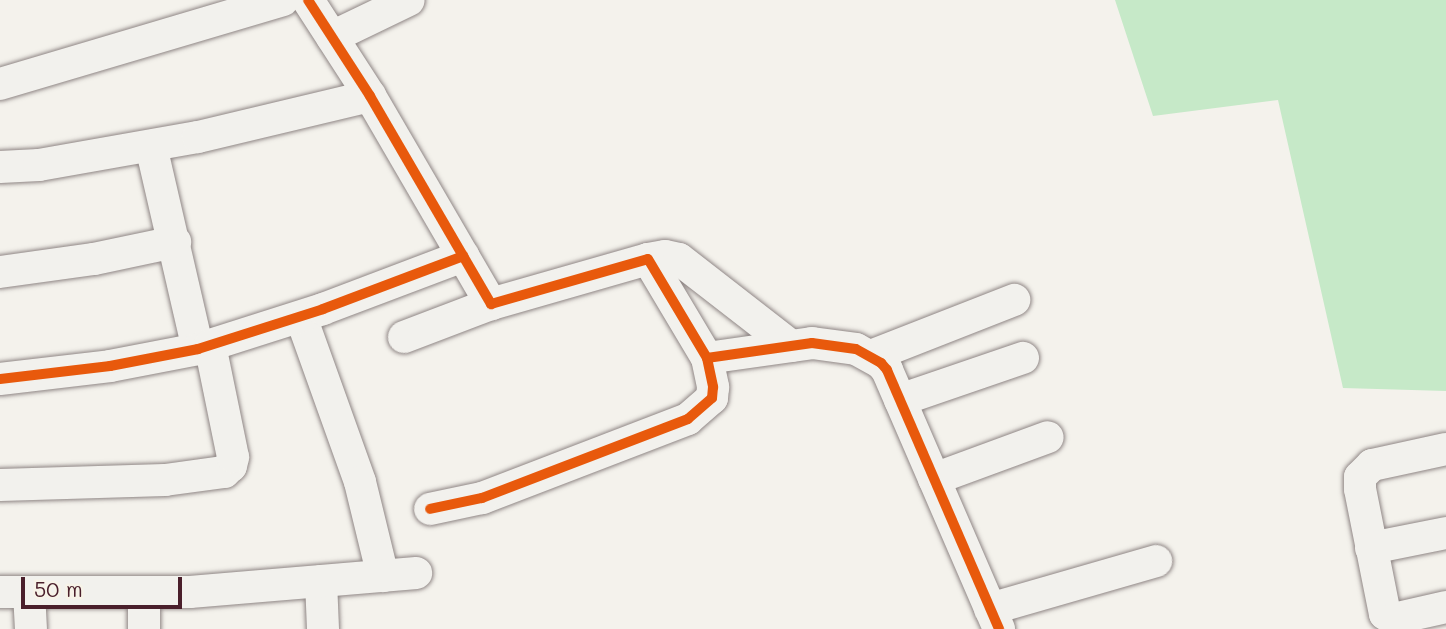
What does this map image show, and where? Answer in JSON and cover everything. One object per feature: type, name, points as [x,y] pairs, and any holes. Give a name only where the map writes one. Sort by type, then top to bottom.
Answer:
[{"type":"street","points":[[0,84],[283,0]]},
{"type":"street","points":[[307,0],[370,96],[491,304]]},
{"type":"street","points":[[332,37],[409,0]]},
{"type":"street","points":[[0,167],[38,165],[152,145],[370,96]]},
{"type":"street","points":[[0,485],[165,480],[224,472],[231,466],[233,457],[175,242],[152,145]]},
{"type":"street","points":[[0,272],[94,259],[175,242]]},
{"type":"street","points":[[0,379],[110,366],[204,347],[302,317],[463,256]]},
{"type":"street","points":[[404,337],[491,304],[665,256],[679,259],[790,346]]},
{"type":"street","points":[[429,509],[482,498],[688,419],[712,398],[713,387],[707,358],[648,259]]},
{"type":"street","points":[[872,356],[1014,300]]},
{"type":"street","points":[[302,317],[360,482],[383,576]]},
{"type":"street","points":[[707,358],[812,343],[840,345],[872,356],[887,370],[994,619],[1156,561]]},
{"type":"street","points":[[900,400],[1023,358]]},
{"type":"street","points":[[934,480],[1048,437]]},
{"type":"street","points":[[1446,449],[1410,455],[1364,470],[1360,489],[1385,614],[1393,618],[1446,607]]},
{"type":"street","points":[[1371,548],[1446,533]]},
{"type":"street","points":[[31,629],[15,592],[190,592],[416,573]]},
{"type":"street","points":[[321,581],[323,629]]},
{"type":"street","points":[[144,592],[144,629]]},
{"type":"green space","points":[[1115,0],[1446,0],[1446,391],[1343,388],[1278,100],[1153,116]]},
{"type":"cycle path","points":[[308,0],[370,96],[491,304],[648,259],[707,358],[713,387],[712,398],[688,419],[482,498],[430,509]]},
{"type":"cycle path","points":[[0,379],[110,366],[198,349],[323,309],[463,256]]},
{"type":"cycle path","points":[[707,358],[812,343],[856,349],[881,363],[887,370],[999,629]]}]
